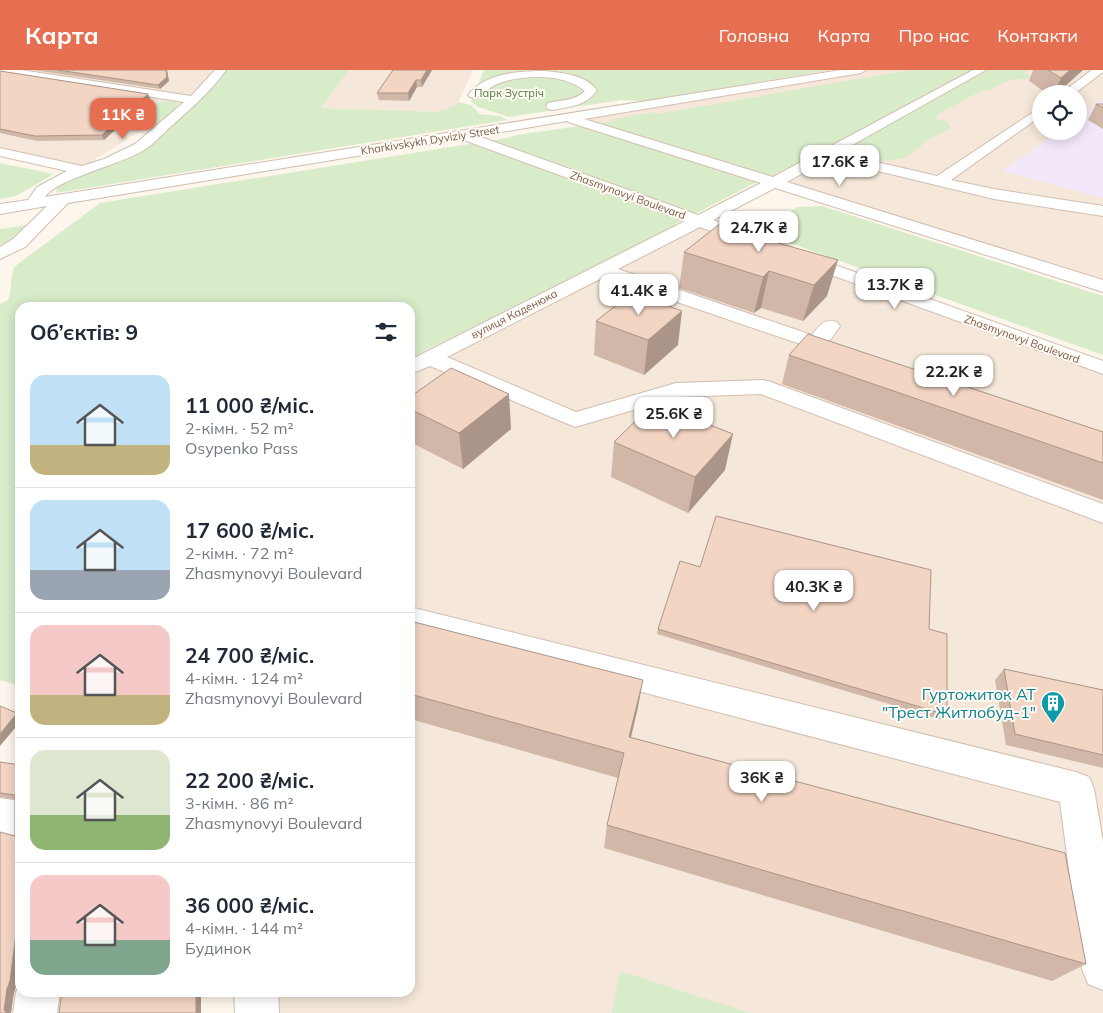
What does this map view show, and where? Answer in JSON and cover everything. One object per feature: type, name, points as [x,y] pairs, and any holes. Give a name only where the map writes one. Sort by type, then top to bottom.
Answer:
[{"type":"street","points":[[0,70],[194,100]]},
{"type":"street","points":[[34,203],[42,190],[66,176],[109,162],[140,147],[194,100],[221,70]]},
{"type":"street","points":[[478,108],[471,101],[484,70]]},
{"type":"street","name":"Kharkivskykh Dyviziy Street","points":[[0,209],[861,70]]},
{"type":"street","name":"вулиця Каденюка","points":[[420,363],[827,155],[981,70]]},
{"type":"street","points":[[1078,85],[1099,70]]},
{"type":"street","points":[[574,79],[593,73]]},
{"type":"street","points":[[474,95],[484,86],[512,76],[541,74],[574,79],[589,87],[591,93],[587,97],[544,107]]},
{"type":"street","points":[[504,116],[520,126]]},
{"type":"street","points":[[938,182],[1032,117]]},
{"type":"street","points":[[568,118],[1103,286]]},
{"type":"street","name":"Zhasmynovyi Boulevard","points":[[462,134],[1103,368]]},
{"type":"street","points":[[0,152],[84,171]]},
{"type":"street","points":[[827,155],[994,194],[1103,211]]},
{"type":"street","points":[[4,250],[19,243],[63,199]]},
{"type":"street","points":[[602,270],[816,343],[830,326]]},
{"type":"street","points":[[420,363],[575,420],[676,390],[763,387],[1103,514]]},
{"type":"street","points":[[415,621],[1076,789],[1103,969]]},
{"type":"street","points":[[0,816],[15,819]]},
{"type":"street","points":[[35,1013],[37,997]]},
{"type":"street","points":[[256,997],[257,1013]]},
{"type":"shaded area","points":[[0,70],[216,70],[180,106],[85,166],[0,147]]},
{"type":"shaded area","points":[[349,70],[473,70],[453,113],[320,108]]},
{"type":"shaded area","points":[[862,70],[1103,70],[1103,286],[568,118]]},
{"type":"shaded area","points":[[1103,100],[1103,198],[1003,171],[1046,140],[1087,140],[1087,111]]},
{"type":"shaded area","points":[[699,221],[1103,368],[1103,1013],[257,1013],[256,997],[415,997],[415,365]]},
{"type":"green space","points":[[226,70],[349,70],[321,108],[439,112],[456,105],[458,102],[471,105],[480,114],[500,116],[507,120],[56,193],[58,183],[127,157],[158,125],[141,121],[135,117],[145,109],[158,102],[176,102],[178,109]]},
{"type":"green space","name":"Парк Зустріч","points":[[484,70],[832,70],[645,101],[621,100],[509,117],[478,107],[471,101]]},
{"type":"green space","points":[[910,70],[1029,70],[1023,73],[1035,78],[1010,80],[992,89],[979,92],[938,114],[936,119],[948,122],[950,129],[931,138],[901,159],[882,161],[841,155],[798,164],[769,176],[675,224],[674,227],[415,356],[415,302],[15,302],[15,684],[0,680],[0,304],[8,300],[14,267],[100,203],[507,138],[516,135],[608,122],[618,118],[656,112],[657,114]]},
{"type":"green space","points":[[0,163],[54,174],[16,196],[0,199]]},
{"type":"green space","points":[[822,206],[1103,296],[1103,355],[773,237],[768,224],[798,207]]},
{"type":"green space","points":[[33,224],[13,242],[0,245],[0,229]]},
{"type":"green space","points":[[620,971],[750,1013],[612,1013]]},
{"type":"building","points":[[58,70],[166,70],[167,77],[158,85]]},
{"type":"building","points":[[393,70],[427,70],[421,80],[416,80],[408,93],[377,93]]},
{"type":"building","points":[[1048,70],[1070,70],[1061,78]]},
{"type":"building","points":[[0,71],[148,94],[102,135],[35,136],[0,129]]},
{"type":"building","points":[[731,215],[760,224],[750,231],[781,240],[778,243],[838,260],[814,285],[769,271],[763,277],[684,252]]},
{"type":"building","points":[[632,293],[682,311],[648,340],[596,321]]},
{"type":"building","points":[[808,334],[1103,432],[1103,463],[789,355]]},
{"type":"building","points":[[451,368],[509,394],[459,433],[415,411],[415,393]]},
{"type":"building","points":[[654,403],[733,434],[695,477],[614,442]]},
{"type":"building","points":[[716,516],[931,570],[929,629],[947,634],[947,715],[658,629],[680,561],[700,567]]},
{"type":"building","points":[[415,622],[643,680],[629,737],[1065,853],[1086,964],[607,825],[624,753],[415,695]]},
{"type":"building","name":"Гуртожиток АТ \"Трест Житлобуд-1\"","points":[[1004,669],[1103,690],[1103,755],[1015,734]]},
{"type":"building","points":[[0,706],[15,712],[15,715],[0,734]]},
{"type":"building","points":[[0,762],[15,764],[15,795],[0,793]]},
{"type":"building","points":[[0,832],[15,836],[15,942],[4,1010],[6,1013],[0,1013]]},
{"type":"building","points":[[61,997],[196,997],[196,1013],[59,1013]]},
{"type":"place","name":"Гуртожиток АТ \"Трест Житлобуд-1\"","points":[[1053,724]]}]
